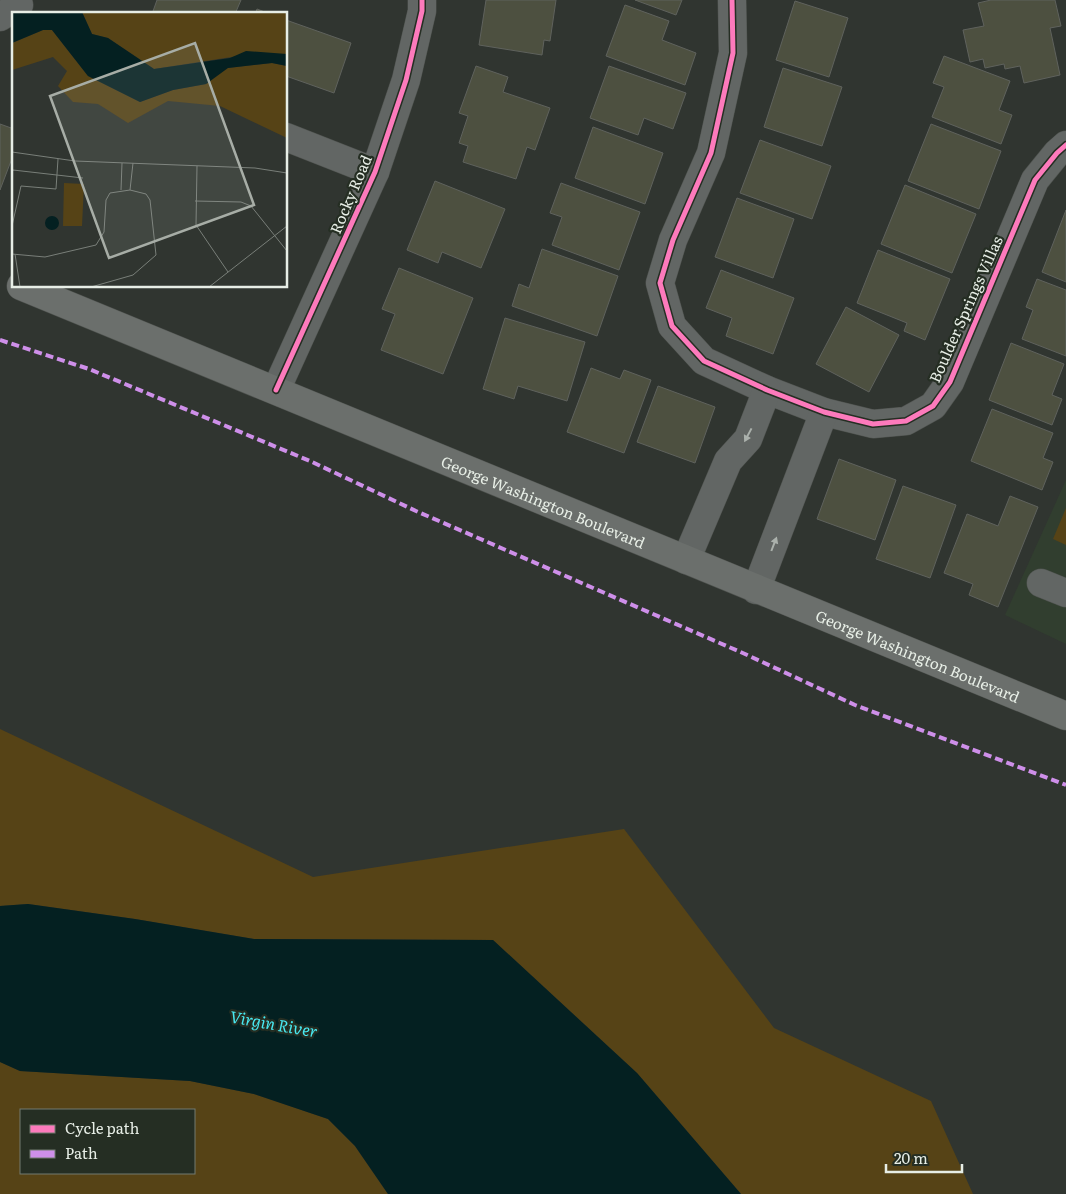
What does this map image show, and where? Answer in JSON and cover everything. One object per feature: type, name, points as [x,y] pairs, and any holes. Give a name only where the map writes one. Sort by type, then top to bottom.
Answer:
[{"type":"main road","points":[[0,277],[12,282]]},
{"type":"main road","name":"George Washington Boulevard","points":[[26,288],[1066,716]]},
{"type":"street","name":"Rocky Road","points":[[276,390],[375,172],[406,80],[422,11],[422,0]]},
{"type":"street","name":"Boulder Springs Villas","points":[[732,0],[732,52],[711,153],[673,240],[660,283],[672,326],[704,361],[767,390],[824,412],[873,424],[906,421],[933,406],[950,382],[1035,180],[1066,145]]},
{"type":"street","points":[[288,138],[375,172]]},
{"type":"street","points":[[686,560],[728,461],[748,439],[767,390]]},
{"type":"street","points":[[756,590],[824,412]]},
{"type":"street","points":[[1041,583],[1066,593]]},
{"type":"shaded area","points":[[1066,480],[1066,644],[1005,615]]},
{"type":"shaded area","points":[[1066,508],[1066,545],[1053,539]]},
{"type":"shaded area","points":[[0,729],[313,877],[624,829],[774,1028],[931,1101],[973,1194],[741,1194],[637,1073],[493,940],[254,939],[135,919],[28,904],[0,906]]},
{"type":"shaded area","points":[[0,1062],[20,1071],[190,1081],[254,1094],[328,1119],[355,1146],[388,1194],[0,1194]]},
{"type":"water","name":"Virgin River","points":[[28,904],[135,919],[254,939],[493,940],[637,1073],[741,1194],[388,1194],[355,1146],[328,1119],[254,1094],[190,1081],[20,1071],[0,1062],[0,906]]},
{"type":"building","points":[[157,0],[241,0],[236,12],[153,12]]},
{"type":"building","points":[[486,0],[556,0],[550,41],[544,40],[542,55],[479,45]]},
{"type":"building","points":[[635,0],[682,0],[676,15]]},
{"type":"building","points":[[991,0],[1055,0],[1061,26],[1050,28],[1060,75],[1024,83],[1020,66],[1005,69],[1004,64],[985,68],[983,59],[970,62],[963,30],[984,26],[978,3]]},
{"type":"building","points":[[795,1],[848,18],[829,77],[776,60]]},
{"type":"building","points":[[625,5],[669,21],[662,40],[696,53],[685,85],[606,56]]},
{"type":"building","points":[[288,21],[351,43],[334,93],[288,77]]},
{"type":"building","points":[[944,56],[1010,81],[999,110],[1012,115],[1001,144],[932,117],[944,87],[933,83]]},
{"type":"building","points":[[476,66],[508,77],[503,92],[550,108],[535,150],[527,147],[516,179],[463,162],[468,146],[459,143],[468,116],[459,113]]},
{"type":"building","points":[[609,66],[686,93],[673,129],[644,118],[638,135],[590,118]]},
{"type":"building","points":[[783,68],[842,87],[822,146],[764,127]]},
{"type":"building","points":[[0,124],[12,128],[12,158],[0,190]]},
{"type":"building","points":[[931,124],[1001,151],[979,209],[908,181]]},
{"type":"building","points":[[593,127],[663,153],[645,204],[575,178]]},
{"type":"building","points":[[760,140],[831,166],[812,219],[740,193]]},
{"type":"building","points":[[435,181],[505,209],[481,268],[442,252],[438,263],[407,250]]},
{"type":"building","points":[[561,183],[640,212],[619,270],[552,245],[562,217],[550,213]]},
{"type":"building","points":[[905,185],[976,214],[952,273],[881,244]]},
{"type":"building","points":[[737,198],[794,219],[773,278],[715,257]]},
{"type":"building","points":[[1066,210],[1066,282],[1042,272]]},
{"type":"building","points":[[542,249],[618,276],[597,336],[512,306],[519,284],[529,288]]},
{"type":"building","points":[[878,250],[950,279],[925,340],[904,331],[907,323],[857,303]]},
{"type":"building","points":[[399,268],[473,298],[443,374],[381,350],[395,314],[382,309]]},
{"type":"building","points":[[721,270],[794,298],[773,354],[726,336],[732,318],[706,308]]},
{"type":"building","points":[[1037,279],[1066,290],[1066,356],[1022,339],[1033,310],[1026,307]]},
{"type":"building","points":[[846,307],[899,335],[869,392],[816,364]]},
{"type":"building","points":[[505,318],[585,342],[567,401],[518,386],[514,399],[483,389]]},
{"type":"building","points":[[1011,343],[1064,364],[1052,395],[1062,399],[1052,425],[989,400]]},
{"type":"building","points":[[591,368],[620,379],[624,370],[651,380],[624,453],[567,432]]},
{"type":"building","points":[[658,386],[715,407],[695,463],[637,442]]},
{"type":"building","points":[[992,409],[1053,433],[1043,458],[1053,462],[1042,490],[971,461]]},
{"type":"building","points":[[839,459],[896,480],[875,540],[817,519]]},
{"type":"building","points":[[903,486],[956,505],[930,578],[876,559]]},
{"type":"building","points":[[1010,496],[1038,507],[998,607],[969,595],[973,584],[944,573],[967,514],[998,526]]},
{"type":"marked path","points":[[0,340],[89,369],[310,461],[416,511],[745,654],[855,705],[1066,785]]},
{"type":"cycle path","points":[[276,390],[375,172],[406,80],[422,11],[422,0]]},
{"type":"cycle path","points":[[732,0],[733,53],[711,153],[673,240],[660,283],[672,326],[704,361],[767,390],[824,412],[873,424],[906,421],[933,406],[950,382],[1035,180],[1066,145]]}]
